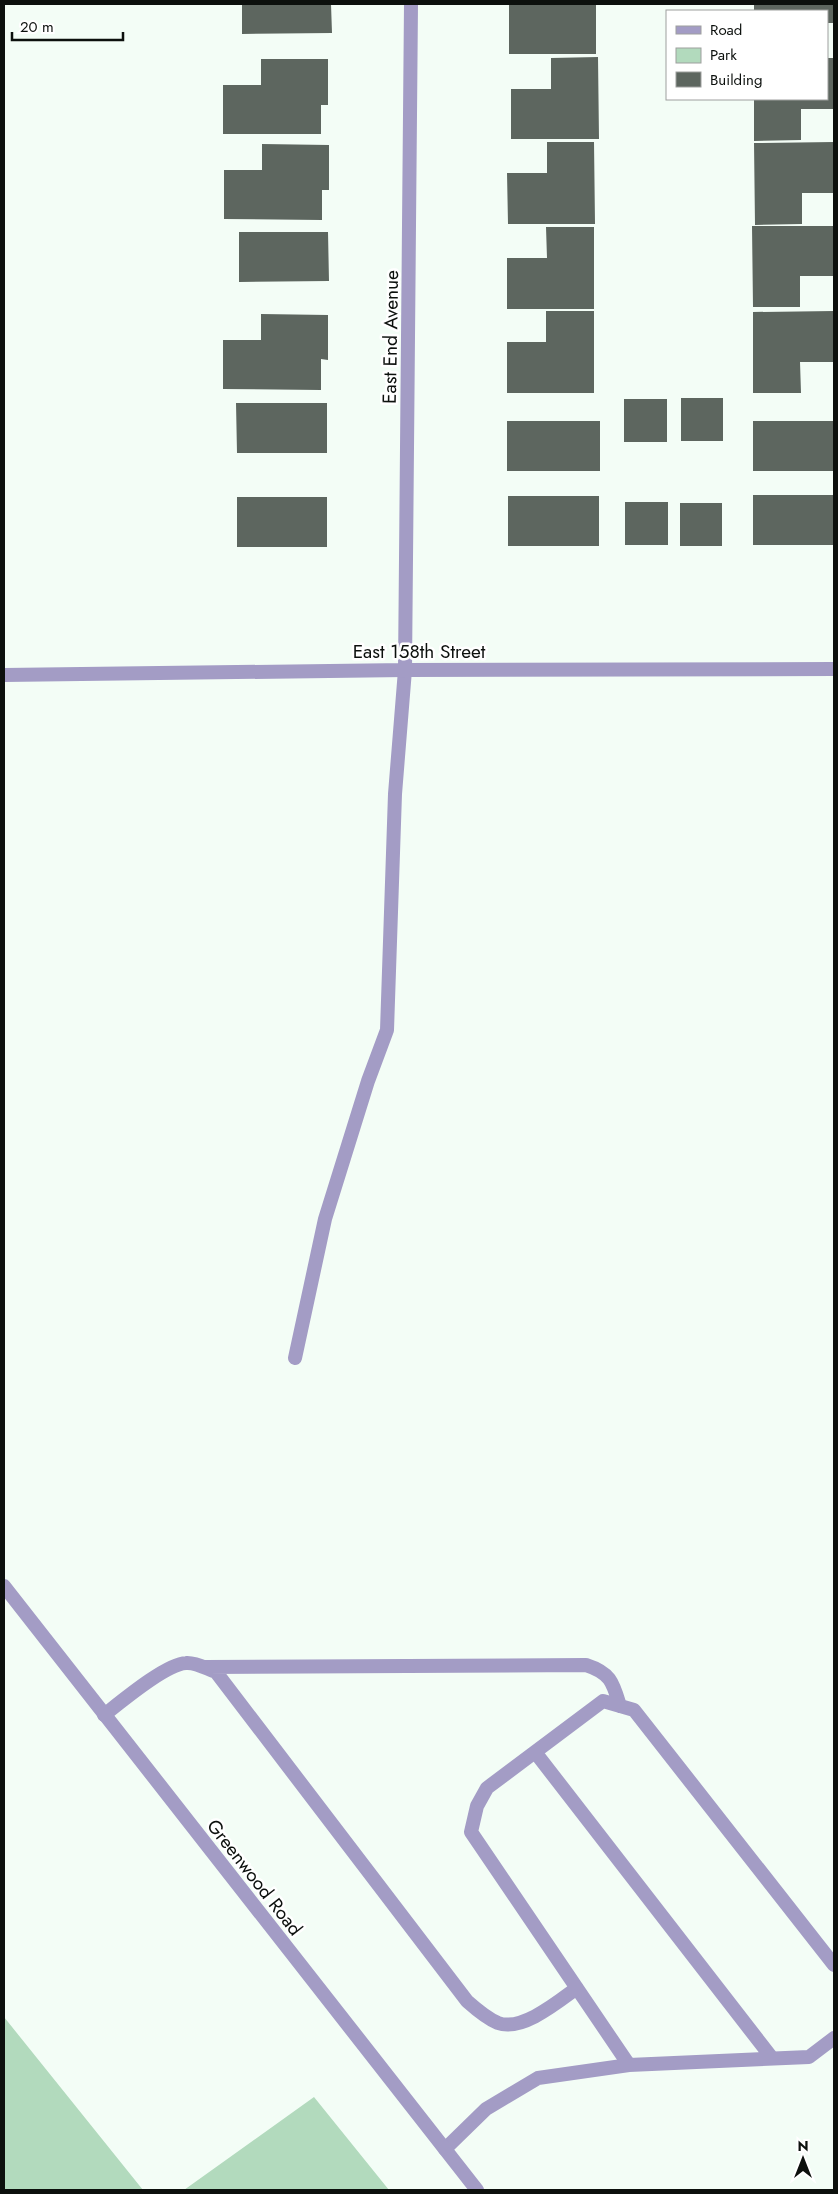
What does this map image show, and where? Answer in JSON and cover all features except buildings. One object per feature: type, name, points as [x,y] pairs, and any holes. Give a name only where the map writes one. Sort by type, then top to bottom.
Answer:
[{"type":"street","name":"East End Avenue","points":[[295,1358],[325,1219],[368,1081],[387,1030],[394,794],[405,670],[411,4]]},
{"type":"street","name":"East 158th Street","points":[[4,675],[405,670],[834,669]]},
{"type":"street","name":"Greenwood Road","points":[[4,1586],[477,2190]]},
{"type":"street","points":[[104,1714],[174,1667],[184,1663],[216,1672],[467,2001],[483,2015],[500,2024],[513,2025],[525,2022],[577,1988]]},
{"type":"street","points":[[202,1667],[586,1665],[599,1669],[609,1677],[620,1706]]},
{"type":"street","points":[[629,2065],[471,1832],[477,1806],[487,1788],[603,1702],[634,1710],[834,1964]]},
{"type":"street","points":[[534,1752],[772,2058]]},
{"type":"street","points":[[445,2149],[486,2109],[538,2078],[629,2065],[809,2057],[834,2038]]},
{"type":"green space","points":[[4,2017],[143,2190],[4,2190]]},
{"type":"green space","points":[[314,2097],[389,2190],[184,2190]]}]
